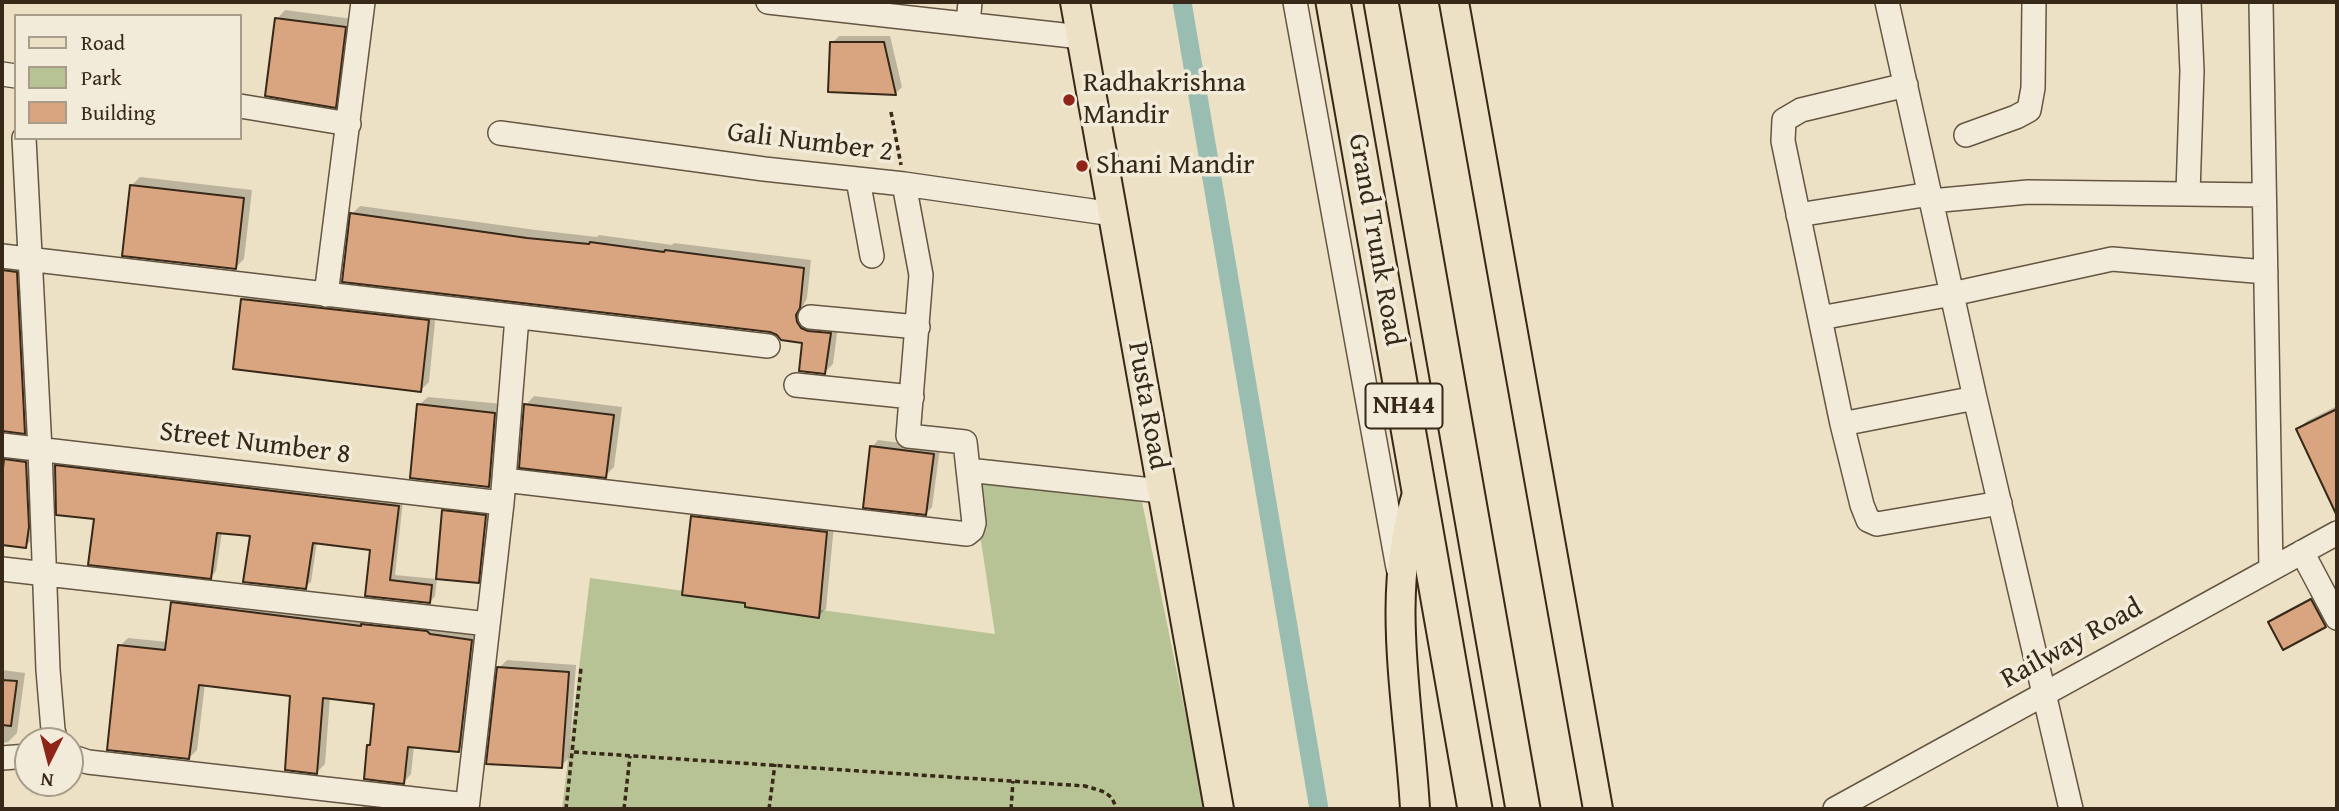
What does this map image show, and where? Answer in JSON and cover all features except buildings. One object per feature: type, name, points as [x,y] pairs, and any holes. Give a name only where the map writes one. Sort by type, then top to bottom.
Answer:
[{"type":"highway","name":"Grand Trunk Road","points":[[1333,2],[1475,809]]},
{"type":"highway","name":"Grand Trunk Road","points":[[1381,2],[1523,809]]},
{"type":"main road","name":"Pusta Road","points":[[1075,2],[1219,809]]},
{"type":"main road","points":[[1454,2],[1598,809]]},
{"type":"main road","points":[[1415,809],[1402,654],[1400,578],[1409,519],[1419,491]]},
{"type":"street","points":[[326,295],[363,2]]},
{"type":"street","points":[[776,2],[969,13],[1081,37]]},
{"type":"street","points":[[1295,2],[1400,578]]},
{"type":"street","points":[[1966,135],[2023,115],[2029,110],[2033,88],[2034,2]]},
{"type":"street","points":[[2188,193],[2192,71],[2189,2]]},
{"type":"street","points":[[2261,2],[2270,569]]},
{"type":"street","points":[[1894,3],[1906,85],[2070,809]]},
{"type":"street","points":[[1906,85],[1801,110],[1790,114],[1784,120],[1783,141],[1842,424],[1868,520],[1877,524],[2000,503]]},
{"type":"street","points":[[242,106],[349,124]]},
{"type":"street","name":"Gali Number 2","points":[[500,133],[904,184],[1113,214]]},
{"type":"street","points":[[24,140],[53,727]]},
{"type":"street","points":[[858,180],[872,256]]},
{"type":"street","points":[[904,184],[922,275],[908,436],[965,442],[968,470],[1161,491]]},
{"type":"street","points":[[1798,215],[1931,198],[2028,192],[2264,195]]},
{"type":"street","points":[[2,256],[768,346]]},
{"type":"street","points":[[1819,318],[1952,294],[2112,259],[2266,271]]},
{"type":"street","points":[[84,761],[467,807],[503,491],[517,317]]},
{"type":"street","points":[[810,317],[918,327]]},
{"type":"street","points":[[796,385],[912,397]]},
{"type":"street","points":[[1842,424],[1975,398]]},
{"type":"street","name":"Street Number 8","points":[[2,445],[967,534],[974,523],[968,470]]},
{"type":"street","name":"Railway Road","points":[[1835,809],[2337,533]]},
{"type":"street","points":[[2302,552],[2337,618]]},
{"type":"street","points":[[2,569],[488,624]]},
{"type":"path","points":[[891,112],[904,184]]},
{"type":"path","points":[[566,809],[581,668]]},
{"type":"path","points":[[574,752],[1085,786],[1108,793],[1116,809]]},
{"type":"path","points":[[624,809],[630,756]]},
{"type":"path","points":[[769,809],[775,764]]},
{"type":"path","points":[[1011,809],[1013,781]]},
{"type":"green space","points":[[971,474],[1142,502],[1205,809],[562,809],[590,578],[995,634]]},
{"type":"waterway","points":[[1182,2],[1319,809]]},
{"type":"place","name":"Radhakrishna Mandir","points":[[1069,100]]},
{"type":"place","name":"Shani Mandir","points":[[1082,166]]}]
